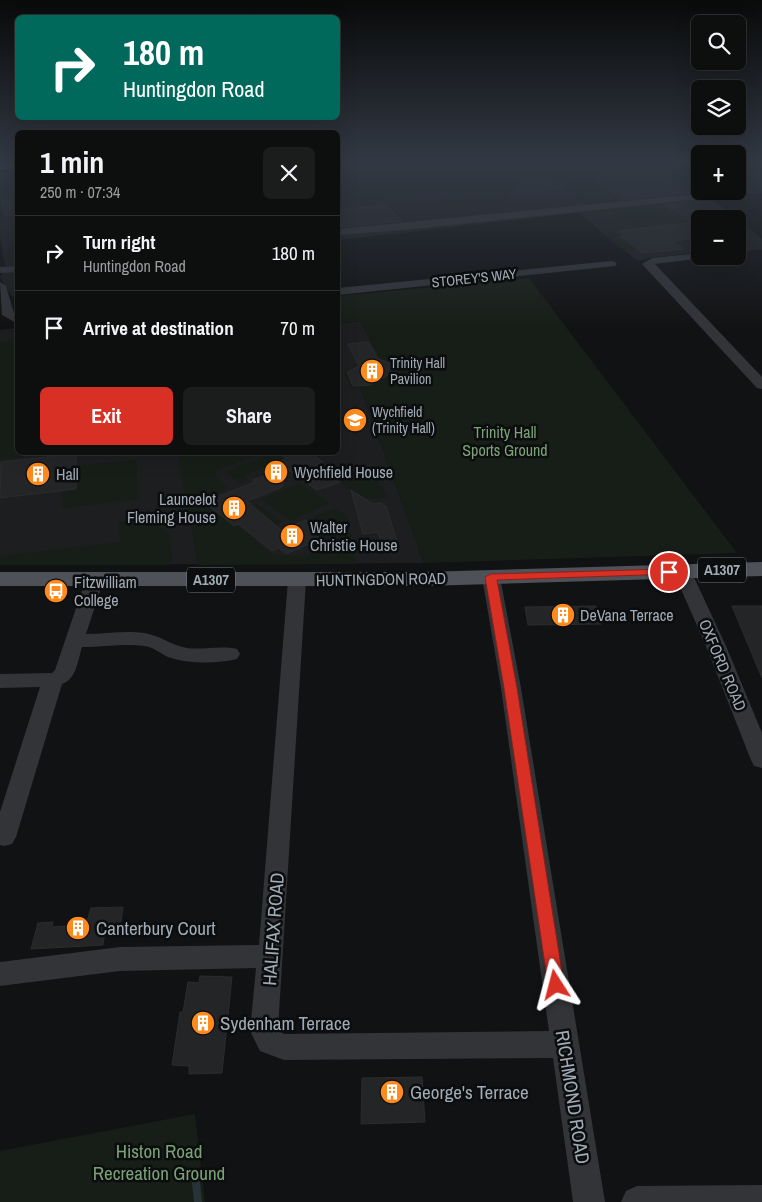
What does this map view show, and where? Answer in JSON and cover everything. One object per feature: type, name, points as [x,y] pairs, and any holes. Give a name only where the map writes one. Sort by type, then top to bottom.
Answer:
[{"type":"main road","name":"HUNTINGDON ROAD","points":[[0,579],[297,580],[491,577],[762,569]]},
{"type":"street","points":[[340,232],[501,217]]},
{"type":"street","points":[[691,257],[652,261],[648,264],[762,386]]},
{"type":"street","name":"STOREY'S WAY","points":[[340,292],[611,264]]},
{"type":"street","points":[[0,270],[15,269]]},
{"type":"street","points":[[0,286],[8,315],[15,318]]},
{"type":"street","name":"OXFORD ROAD","points":[[682,571],[716,646],[762,760]]},
{"type":"street","name":"RICHMOND ROAD","points":[[491,577],[511,688],[589,1202]]},
{"type":"street","points":[[4,837],[59,676],[76,641],[95,580]]},
{"type":"street","name":"HALIFAX ROAD","points":[[297,580],[272,956],[264,1031],[270,1042],[284,1046],[565,1044]]},
{"type":"street","points":[[76,641],[144,639],[161,644],[175,652],[189,655],[230,654]]},
{"type":"street","points":[[0,681],[59,676]]},
{"type":"street","points":[[0,974],[120,959],[272,956]]},
{"type":"street","points":[[637,1202],[762,1201]]},
{"type":"shaded area","points":[[0,217],[15,217],[15,296],[12,297],[0,277],[6,270],[0,236]]},
{"type":"shaded area","points":[[340,217],[542,217],[340,240]]},
{"type":"shaded area","points":[[584,217],[691,217],[691,253],[648,258],[640,261],[635,259]]},
{"type":"shaded area","points":[[746,226],[762,239],[762,250],[747,251]]},
{"type":"shaded area","points":[[340,319],[343,323],[360,321],[379,355],[345,372],[351,387],[360,387],[424,563],[0,565],[0,330],[15,328],[15,455],[340,455]]},
{"type":"green space","points":[[619,217],[678,217],[675,220],[630,225]]},
{"type":"green space","points":[[610,229],[619,236],[615,237],[623,243],[640,241],[640,249],[626,252],[601,232]]},
{"type":"green space","name":"Trinity Hall Sports Ground","points":[[529,278],[737,553],[424,563],[360,387],[351,387],[345,372],[379,355],[360,321],[343,323],[340,319],[340,296]]},
{"type":"green space","points":[[15,340],[15,455],[39,455],[0,459],[0,367],[11,365],[0,366],[0,342]]},
{"type":"green space","points":[[178,455],[258,455],[216,470],[216,477],[228,488],[202,501],[234,526],[243,522],[258,510],[253,506],[257,504],[282,522],[268,528],[273,532],[255,541],[273,555],[309,556],[322,539],[325,529],[311,518],[335,508],[348,517],[356,564],[198,565]]},
{"type":"green space","points":[[271,455],[279,455],[286,459],[244,475],[248,479],[239,483],[225,472]]},
{"type":"green space","points":[[136,460],[139,499],[62,508],[62,491],[76,489],[76,466]]},
{"type":"green space","points":[[352,466],[377,480],[388,497],[365,499],[330,475]]},
{"type":"green space","points":[[300,483],[330,503],[290,521],[261,499]]},
{"type":"green space","points":[[118,522],[151,524],[169,534],[172,555],[169,565],[0,565],[0,556],[121,542]]},
{"type":"green space","name":"Histon Road Recreation Ground","points":[[195,1114],[205,1202],[0,1202],[0,1151]]},
{"type":"building","points":[[340,217],[398,217],[402,221],[340,227]]},
{"type":"building","points":[[691,222],[691,238],[673,241],[683,249],[642,253],[621,236],[625,236],[619,231]]},
{"type":"building","name":"Trinity Hall Pavilion","points":[[368,342],[378,359],[395,365],[390,368],[397,370],[370,385],[353,386],[347,372],[359,366],[348,344]]},
{"type":"building","name":"Hall","points":[[76,455],[76,489],[0,498],[1,462]]},
{"type":"building","points":[[281,455],[313,455],[323,462],[315,465],[340,482],[317,490],[287,469],[282,487],[247,501],[281,530],[306,520],[320,530],[313,533],[320,539],[286,554],[279,548],[272,551],[238,524],[234,526],[204,502],[255,482],[253,480],[269,474],[263,470],[267,468],[265,467],[286,459]]},
{"type":"building","points":[[351,490],[373,504],[382,503],[383,507],[386,506],[399,548],[383,550],[378,532],[363,534]]},
{"type":"building","name":"DeVana Terrace","points":[[596,606],[602,624],[528,625],[525,607]]},
{"type":"building","points":[[732,606],[762,606],[762,678]]},
{"type":"building","name":"Canterbury Court","points":[[123,907],[120,929],[105,931],[103,945],[31,949],[38,923],[53,922],[52,927],[86,925],[91,908]]},
{"type":"building","name":"Sydenham Terrace","points":[[200,976],[232,977],[222,1073],[189,1074],[189,1066],[172,1065],[180,1012],[183,1012],[188,982],[199,983]]},
{"type":"building","name":"George's Terrace","points":[[422,1077],[425,1122],[361,1124],[362,1078]]},
{"type":"waterway","points":[[195,1173],[198,1202]]},
{"type":"place","name":"Trinity Hall Pavilion","points":[[372,371]]},
{"type":"place","name":"Wychfield (Trinity Hall)","points":[[355,420]]},
{"type":"place","name":"Wychfield House","points":[[276,472]]},
{"type":"place","name":"Hall","points":[[38,474]]},
{"type":"place","name":"Launcelot Fleming House","points":[[234,508]]},
{"type":"place","name":"Walter Christie House","points":[[292,536]]},
{"type":"place","name":"Fitzwilliam College","points":[[56,591]]},
{"type":"place","name":"DeVana Terrace","points":[[563,615]]},
{"type":"place","name":"Canterbury Court","points":[[78,928]]},
{"type":"place","name":"Sydenham Terrace","points":[[203,1023]]},
{"type":"place","name":"George's Terrace","points":[[392,1092]]},
{"type":"route","points":[[556,985],[511,688],[491,577],[669,572]]}]
